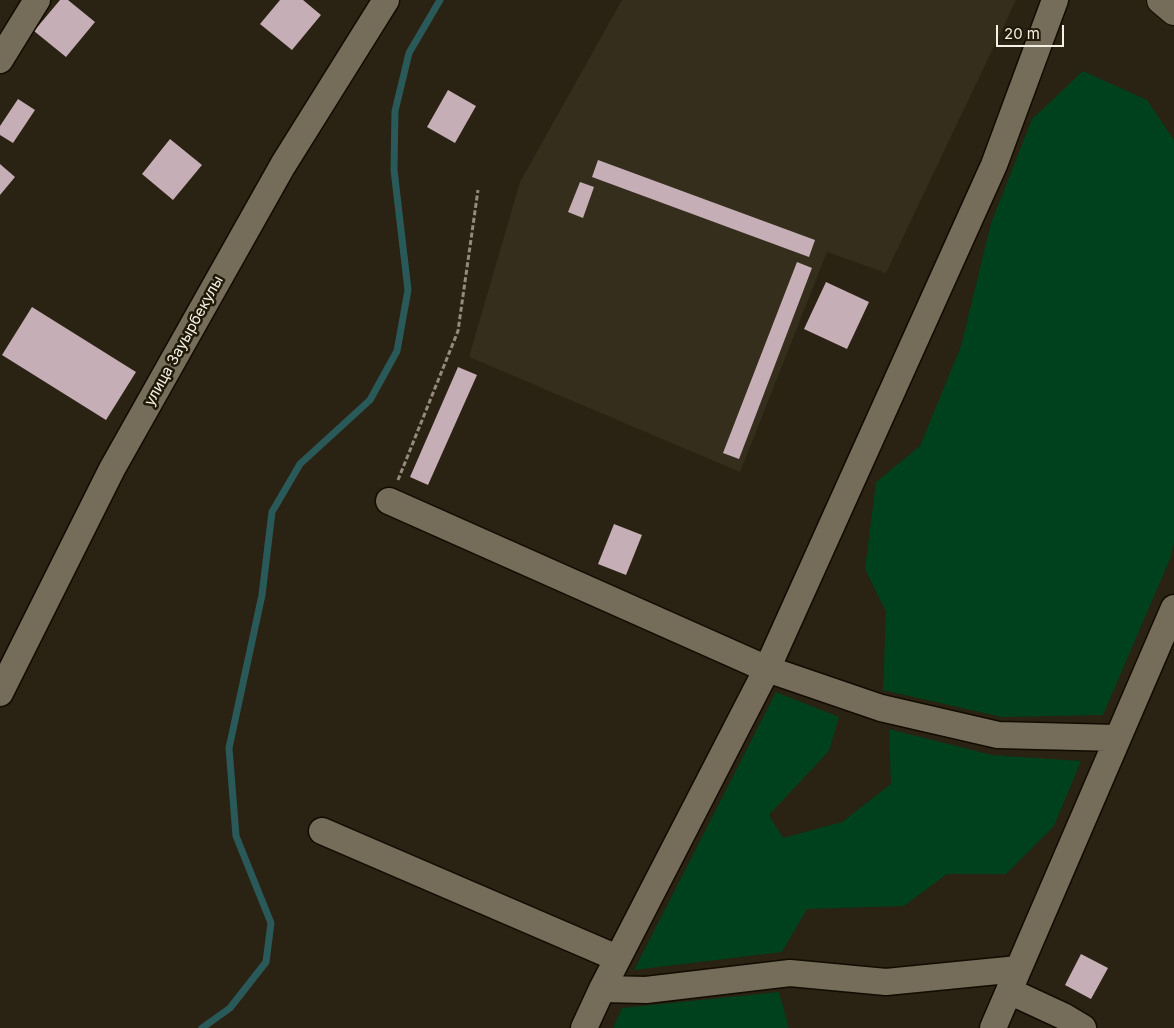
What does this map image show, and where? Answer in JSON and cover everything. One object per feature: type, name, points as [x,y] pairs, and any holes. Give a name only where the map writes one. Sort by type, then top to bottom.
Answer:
[{"type":"street","points":[[0,60],[37,0]]},
{"type":"street","name":"улица Зауырбекулы","points":[[0,693],[112,469],[283,165],[386,0]]},
{"type":"street","points":[[584,1028],[602,989],[767,669],[994,165],[1055,0]]},
{"type":"street","points":[[1161,0],[1174,11]]},
{"type":"street","points":[[390,501],[767,669],[881,708],[998,735],[1117,738]]},
{"type":"street","points":[[993,1028],[1174,608]]},
{"type":"street","points":[[322,831],[618,958]]},
{"type":"street","points":[[602,989],[646,990],[790,973],[886,982],[1013,980],[1083,1028]]},
{"type":"path","points":[[390,501],[458,331],[478,190]]},
{"type":"shaded area","points":[[622,0],[1016,0],[886,273],[827,252],[740,472],[469,357],[520,182]]},
{"type":"green space","points":[[1083,71],[1147,100],[1174,140],[1174,543],[1170,559],[1103,715],[1002,717],[883,690],[886,612],[865,569],[876,482],[920,446],[961,346],[991,223],[1032,119]]},
{"type":"green space","points":[[776,692],[839,717],[829,751],[769,815],[783,838],[842,822],[891,784],[889,729],[992,755],[1081,761],[1054,826],[1006,874],[947,874],[904,906],[807,909],[782,952],[634,970]]},
{"type":"green space","points":[[779,992],[789,1028],[613,1028],[622,1008]]},
{"type":"building","points":[[60,0],[68,0],[95,22],[66,57],[34,31]]},
{"type":"building","points":[[280,0],[303,0],[321,15],[292,50],[260,24]]},
{"type":"building","points":[[448,90],[476,106],[455,143],[427,127]]},
{"type":"building","points":[[18,99],[35,110],[13,143],[0,135],[0,126]]},
{"type":"building","points":[[170,139],[202,165],[173,200],[142,174]]},
{"type":"building","points":[[598,160],[815,240],[809,257],[592,177]]},
{"type":"building","points":[[0,164],[15,177],[0,195]]},
{"type":"building","points":[[580,182],[594,187],[583,218],[568,212]]},
{"type":"building","points":[[797,262],[812,268],[739,459],[723,453]]},
{"type":"building","points":[[826,282],[869,302],[847,349],[804,329]]},
{"type":"building","points":[[32,307],[136,372],[106,420],[2,355]]},
{"type":"building","points":[[458,367],[477,375],[428,485],[410,477]]},
{"type":"building","points":[[614,524],[642,535],[626,575],[598,564]]},
{"type":"building","points":[[1081,954],[1108,968],[1091,999],[1065,985]]},
{"type":"waterway","points":[[202,1028],[230,1008],[266,962],[271,923],[236,836],[229,748],[262,595],[272,512],[300,464],[370,400],[397,351],[408,290],[394,170],[395,111],[409,53],[440,0]]}]
